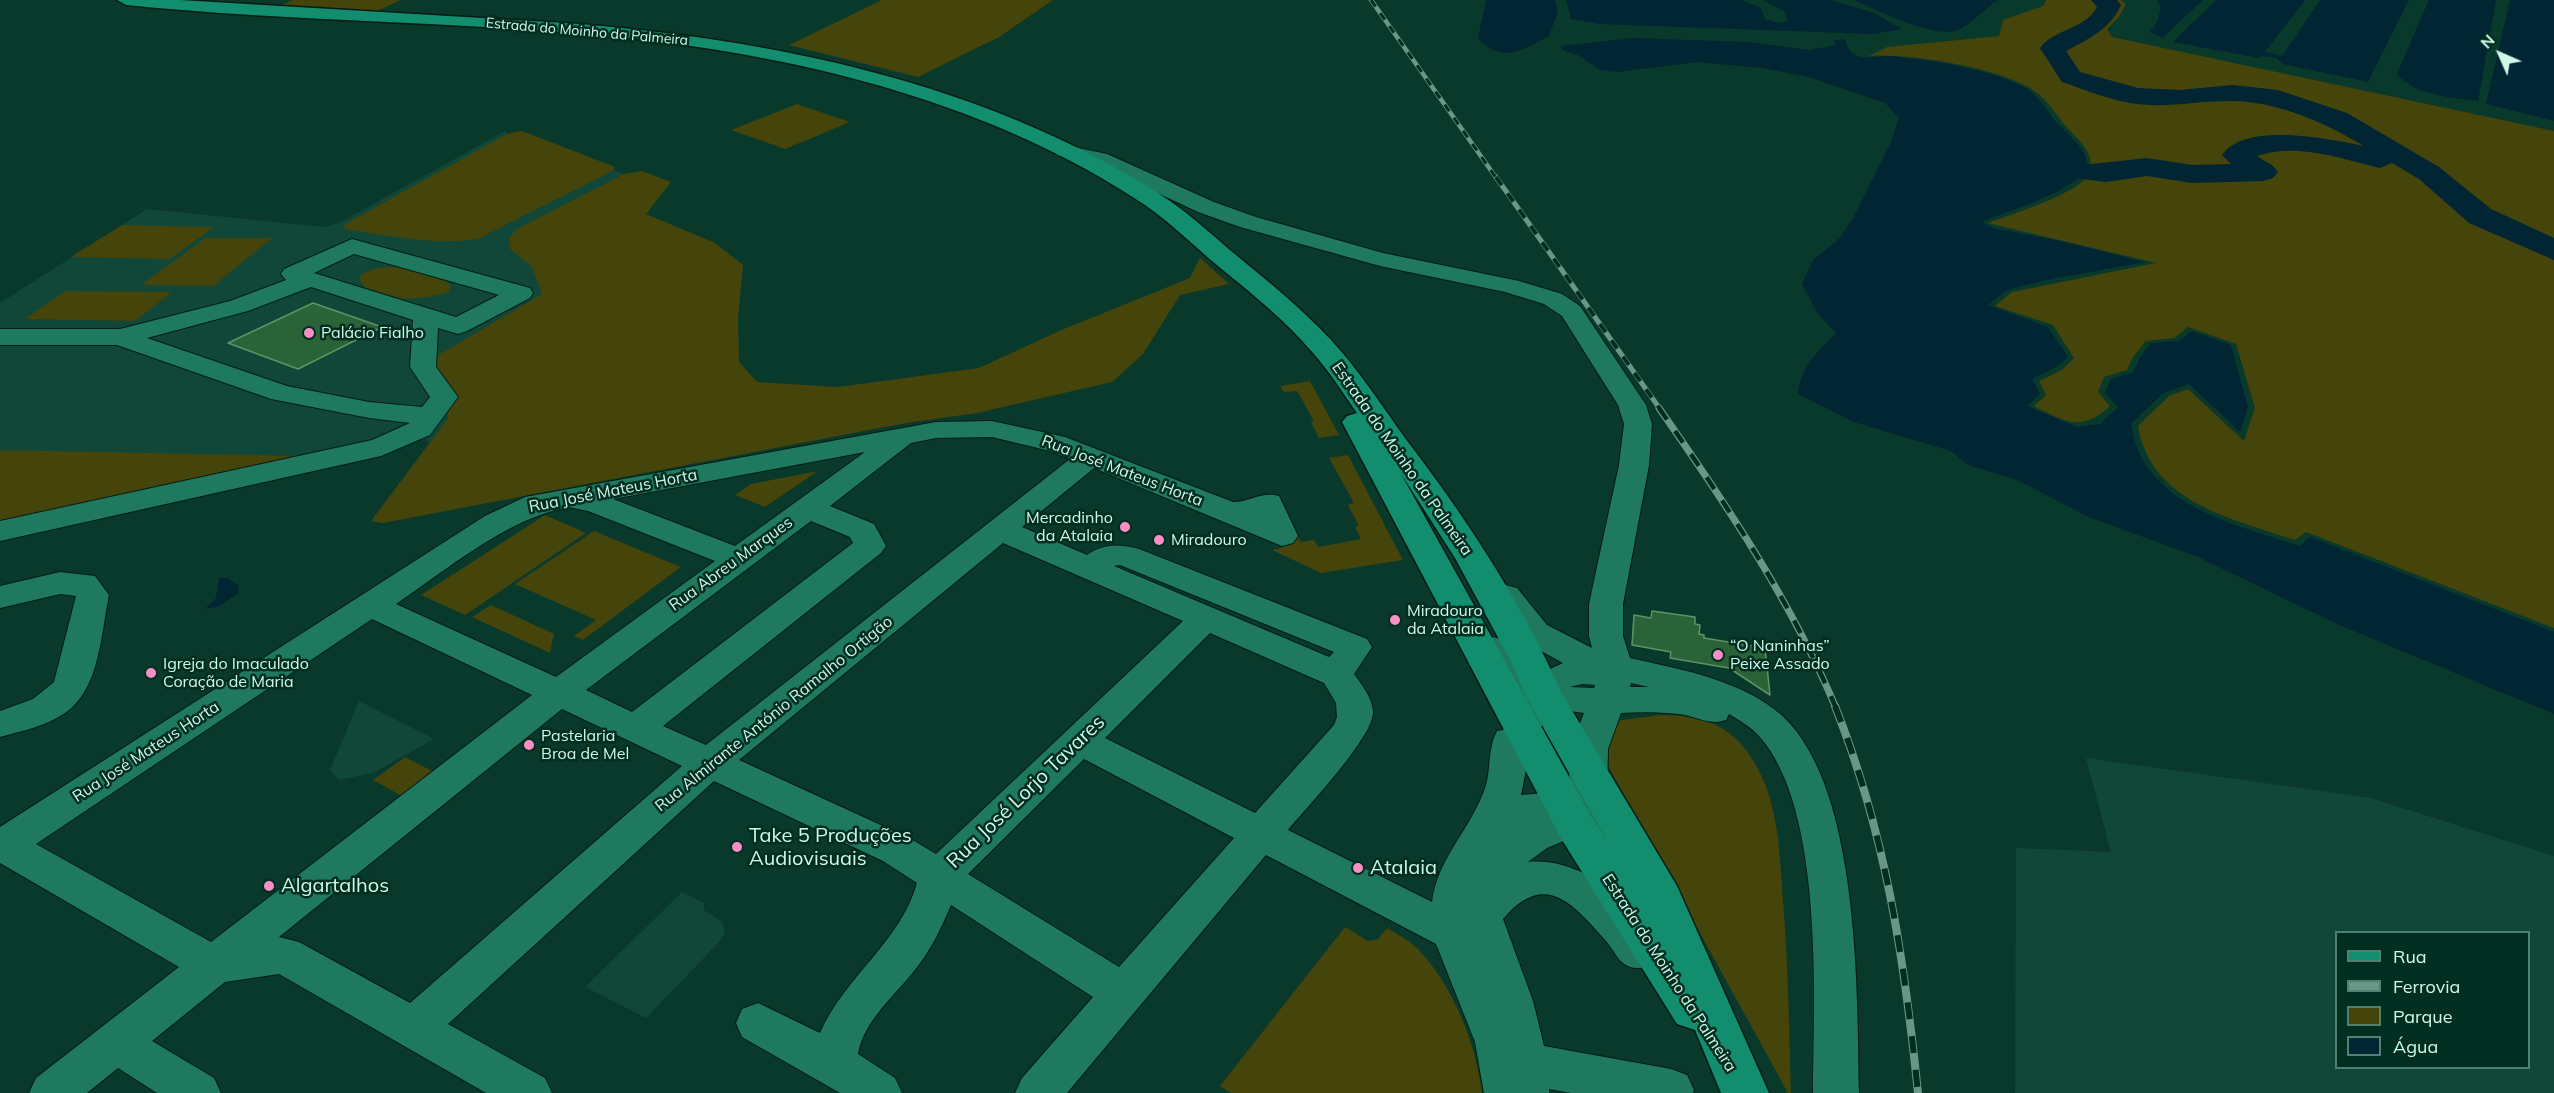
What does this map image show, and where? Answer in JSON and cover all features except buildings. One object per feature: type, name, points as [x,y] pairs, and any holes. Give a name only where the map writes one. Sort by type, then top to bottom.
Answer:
[{"type":"main road","name":"Estrada do Moinho da Palmeira","points":[[126,0],[208,8],[629,33],[749,50],[904,86],[1003,122],[1105,171],[1156,202],[1272,297],[1323,347],[1472,558],[1531,665],[1590,678],[1588,770],[1662,899],[1745,1093]]},
{"type":"main road","name":"Estrada do Moinho da Palmeira","points":[[1272,297],[1333,379],[1493,674]]},
{"type":"main road","name":"Estrada do Moinho da Palmeira","points":[[1515,745],[1570,816],[1745,1093]]},
{"type":"street","points":[[1064,151],[1100,158],[1206,207],[1248,222],[1380,259],[1532,292],[1553,299],[1571,312],[1632,405],[1638,424],[1634,465],[1606,604],[1606,636],[1590,678],[1588,770],[1584,801],[1560,826],[1533,837],[1511,851],[1491,872],[1482,894],[1474,930]]},
{"type":"street","points":[[352,246],[521,293],[458,326],[426,315],[308,280],[292,274],[352,246]]},
{"type":"street","points":[[0,337],[120,337],[239,306],[308,280]]},
{"type":"street","points":[[0,531],[381,447],[420,429],[444,397],[423,366],[426,315]]},
{"type":"street","points":[[120,337],[281,393],[369,410],[430,416]]},
{"type":"street","name":"Rua José Mateus Horta","points":[[2,846],[506,517],[536,504],[565,499],[593,502],[616,498],[936,430],[992,429],[1055,443],[1229,511],[1282,536],[1268,502]]},
{"type":"street","name":"Rua Abreu Marques","points":[[52,1093],[558,693],[737,558],[904,437]]},
{"type":"street","name":"Rua Almirante António Ramalho Ortigão","points":[[412,1029],[710,763],[1090,457]]},
{"type":"street","points":[[1387,478],[1440,549],[1500,662],[1517,682],[1528,689],[1590,678],[1679,681],[1715,693],[1745,708],[1771,727],[1790,753],[1807,789],[1823,854],[1834,974],[1836,1093]]},
{"type":"street","name":"Rua José Mateus Horta","points":[[616,498],[737,558]]},
{"type":"street","points":[[1438,507],[1527,626],[1590,678],[1708,709],[1737,723],[1755,739],[1773,762],[1786,793],[1834,974]]},
{"type":"street","points":[[636,728],[870,546],[863,531],[807,508]]},
{"type":"street","points":[[1001,530],[1336,674],[1352,700],[1356,720],[1347,734],[1263,834],[1038,1093]]},
{"type":"street","points":[[1092,568],[1107,556],[1115,554],[1128,556],[1355,647],[1336,674]]},
{"type":"street","points":[[0,597],[70,582],[84,583],[93,595],[74,675],[66,692],[39,710],[0,724]]},
{"type":"street","points":[[370,605],[897,850],[920,862],[939,877],[1124,993]]},
{"type":"street","name":"Rua José Lorjo Tavares","points":[[833,1063],[839,1033],[915,936],[931,906],[939,877],[1206,618]]},
{"type":"street","points":[[1493,674],[1509,717],[1515,745]]},
{"type":"street","points":[[1590,678],[1533,702],[1515,745],[1500,802],[1466,858],[1453,893],[1450,912],[1474,930],[1511,1001],[1520,1083],[1671,1090]]},
{"type":"street","points":[[1080,741],[1263,834],[1474,930]]},
{"type":"street","points":[[1466,858],[1489,830],[1513,813],[1539,807],[1554,809],[1570,816],[1601,835],[1626,860],[1700,988]]},
{"type":"street","points":[[2,846],[214,965],[284,955],[412,1029],[508,1089]]},
{"type":"street","points":[[1474,930],[1505,890],[1522,879],[1547,876],[1573,885],[1596,902],[1628,937],[1718,1050]]},
{"type":"street","points":[[758,1023],[833,1063],[879,1093]]},
{"type":"street","points":[[116,1043],[198,1093]]},
{"type":"shaded area","points":[[505,131],[507,134],[522,131],[615,167],[614,170],[624,174],[642,171],[671,182],[646,214],[715,243],[743,265],[738,319],[739,362],[757,382],[538,491],[383,523],[371,521],[430,443],[426,439],[0,538],[0,303],[147,209],[325,227],[339,223]]},
{"type":"shaded area","points":[[359,701],[434,739],[373,773],[339,780],[330,770]]},
{"type":"shaded area","points":[[2086,758],[2371,798],[2554,856],[2554,1093],[2015,1093],[2016,848],[2111,852]]},
{"type":"shaded area","points":[[682,892],[704,903],[704,910],[722,922],[725,934],[646,1018],[585,987]]},
{"type":"green space","points":[[293,0],[401,0],[377,11],[279,6]]},
{"type":"green space","points":[[882,0],[1053,0],[999,37],[918,77],[789,45]]},
{"type":"green space","points":[[2046,0],[2121,0],[2126,4],[2119,17],[2107,29],[2112,37],[2554,131],[2554,628],[2306,532],[2295,540],[2221,515],[2197,504],[2176,490],[2159,473],[2146,452],[2138,426],[2169,396],[2188,389],[2244,441],[2255,408],[2236,344],[2188,327],[2174,338],[2146,341],[2133,357],[2127,370],[2104,377],[2098,392],[2110,406],[2091,419],[2082,422],[2065,420],[2034,406],[2046,395],[2039,381],[2062,370],[2074,358],[2053,325],[1995,306],[2012,292],[2156,263],[1988,223],[2066,192],[2084,180],[2088,174],[2091,162],[2086,150],[2033,90],[1999,75],[1954,64],[1907,57],[1869,56],[1887,47],[1999,36],[2003,20],[2043,6]]},
{"type":"green space","points":[[797,104],[850,122],[785,149],[731,130]]},
{"type":"green space","points":[[522,131],[615,167],[614,170],[478,239],[427,240],[343,229],[347,223],[507,134]]},
{"type":"green space","points":[[642,171],[671,182],[646,214],[715,243],[743,265],[738,319],[739,362],[757,382],[838,387],[979,368],[1059,331],[1190,278],[1200,258],[1229,284],[1180,295],[1143,354],[1112,382],[977,413],[906,423],[383,523],[371,521],[447,420],[452,388],[446,378],[435,369],[435,357],[542,294],[532,267],[510,249],[509,240],[515,230],[624,174]]},
{"type":"green space","points":[[122,225],[214,227],[170,259],[71,257]]},
{"type":"green space","points":[[205,238],[272,238],[213,286],[141,285]]},
{"type":"green space","points":[[398,267],[434,274],[441,277],[451,287],[448,292],[427,297],[385,297],[373,293],[364,286],[359,277],[372,269]]},
{"type":"green space","points":[[65,291],[172,292],[135,321],[25,319]]},
{"type":"green space","points":[[1310,381],[1339,435],[1319,438],[1311,422],[1314,421],[1297,391],[1284,392],[1280,386]]},
{"type":"green space","points":[[0,450],[302,456],[0,525]]},
{"type":"green space","points":[[1348,455],[1403,560],[1321,573],[1272,550],[1281,548],[1298,536],[1301,542],[1314,540],[1318,547],[1361,539],[1355,527],[1359,526],[1348,505],[1354,503],[1329,458]]},
{"type":"green space","points":[[818,471],[765,507],[735,495],[751,484]]},
{"type":"green space","points":[[545,515],[586,533],[465,615],[421,595]]},
{"type":"green space","points":[[594,531],[681,567],[583,640],[574,636],[596,620],[515,584]]},
{"type":"green space","points":[[491,605],[554,634],[550,653],[472,617]]},
{"type":"green space","points":[[1660,715],[1708,721],[1725,730],[1749,753],[1767,789],[1776,826],[1780,863],[1787,965],[1791,1093],[1788,1093],[1608,766],[1606,748],[1615,721]]},
{"type":"green space","points":[[405,757],[440,775],[407,799],[373,780]]},
{"type":"green space","points":[[1345,927],[1368,941],[1378,939],[1387,928],[1418,949],[1431,964],[1461,1016],[1474,1055],[1482,1093],[1231,1093],[1220,1086]]},
{"type":"water","points":[[1486,0],[1555,0],[1558,11],[1549,36],[1521,50],[1504,53],[1487,46],[1478,38]]},
{"type":"water","points":[[1566,0],[1741,0],[1761,8],[1765,19],[1779,23],[1788,20],[1784,11],[1763,0],[1830,0],[1874,13],[1902,29],[1873,34],[1599,24],[1571,19]]},
{"type":"water","points":[[1854,0],[1997,0],[1965,26],[1950,32],[1922,28],[1907,23]]},
{"type":"water","points":[[2157,0],[2203,0],[2162,38],[2150,32],[2157,22],[2161,8]]},
{"type":"water","points":[[2216,0],[2305,0],[2265,52],[2282,56],[2320,0],[2409,0],[2368,82],[2283,64],[2276,58],[2263,56],[2259,58],[2173,42]]},
{"type":"water","points":[[2429,0],[2496,0],[2478,101],[2445,97],[2423,91],[2413,87],[2397,74]]},
{"type":"water","points":[[2510,0],[2554,0],[2554,121],[2486,104]]},
{"type":"water","points":[[1634,38],[1749,42],[1809,50],[1835,45],[1834,40],[1845,39],[1849,50],[1858,56],[1890,56],[1956,66],[2006,79],[2027,89],[2080,147],[2085,155],[2085,167],[2078,178],[2064,188],[2047,197],[1982,222],[1993,228],[2056,240],[2145,262],[2047,280],[2007,290],[1988,305],[2048,327],[2068,357],[2056,367],[2032,379],[2040,394],[2027,406],[2077,427],[2100,424],[2118,407],[2105,393],[2111,379],[2134,372],[2139,359],[2151,343],[2179,341],[2192,331],[2231,345],[2248,407],[2240,432],[2189,384],[2163,393],[2131,424],[2139,452],[2153,474],[2172,492],[2220,519],[2300,546],[2310,537],[2554,632],[2554,714],[2337,624],[2198,557],[2089,517],[2017,480],[1968,465],[1951,451],[1854,422],[1798,394],[1799,384],[1806,368],[1836,333],[1817,313],[1802,284],[1813,260],[1840,238],[1856,213],[1891,142],[1899,118],[1885,103],[1809,77],[1762,68],[1697,62],[1617,72],[1600,70],[1578,55],[1564,51],[1560,46]]},
{"type":"water","points":[[219,578],[228,578],[239,586],[238,593],[220,606],[205,609],[216,598]]},
{"type":"waterway","points":[[2102,0],[2109,5],[2100,20],[2085,31],[2052,48],[2071,77],[2136,96],[2179,98],[2233,93],[2278,98],[2337,119],[2429,173],[2480,216],[2554,250]]},
{"type":"waterway","points":[[2083,172],[2106,173],[2147,167],[2192,174],[2263,172],[2236,155],[2250,148],[2286,143],[2327,147],[2380,159]]},
{"type":"railway","points":[[1371,0],[1497,179]]},
{"type":"railway","points":[[1496,177],[1660,409]]},
{"type":"railway","points":[[1659,408],[1732,516],[1777,590],[1836,708]]},
{"type":"railway","points":[[1835,706],[1853,754],[1880,849],[1899,945],[1918,1093]]},
{"type":"place","name":"Palácio Fialho","points":[[309,333]]},
{"type":"place","name":"Mercadinho da Atalaia","points":[[1125,527]]},
{"type":"place","name":"Miradouro","points":[[1159,540]]},
{"type":"place","name":"Miradouro da Atalaia","points":[[1395,620]]},
{"type":"place","name":"“O Naninhas” Peixe Assado","points":[[1718,655]]},
{"type":"place","name":"Igreja do Imaculado Coração de Maria","points":[[151,673]]},
{"type":"place","name":"Pastelaria Broa de Mel","points":[[529,745]]},
{"type":"place","name":"Take 5 Produções Audiovisuais","points":[[737,847]]},
{"type":"place","name":"Atalaia","points":[[1358,868]]},
{"type":"place","name":"Algartalhos","points":[[269,886]]}]
